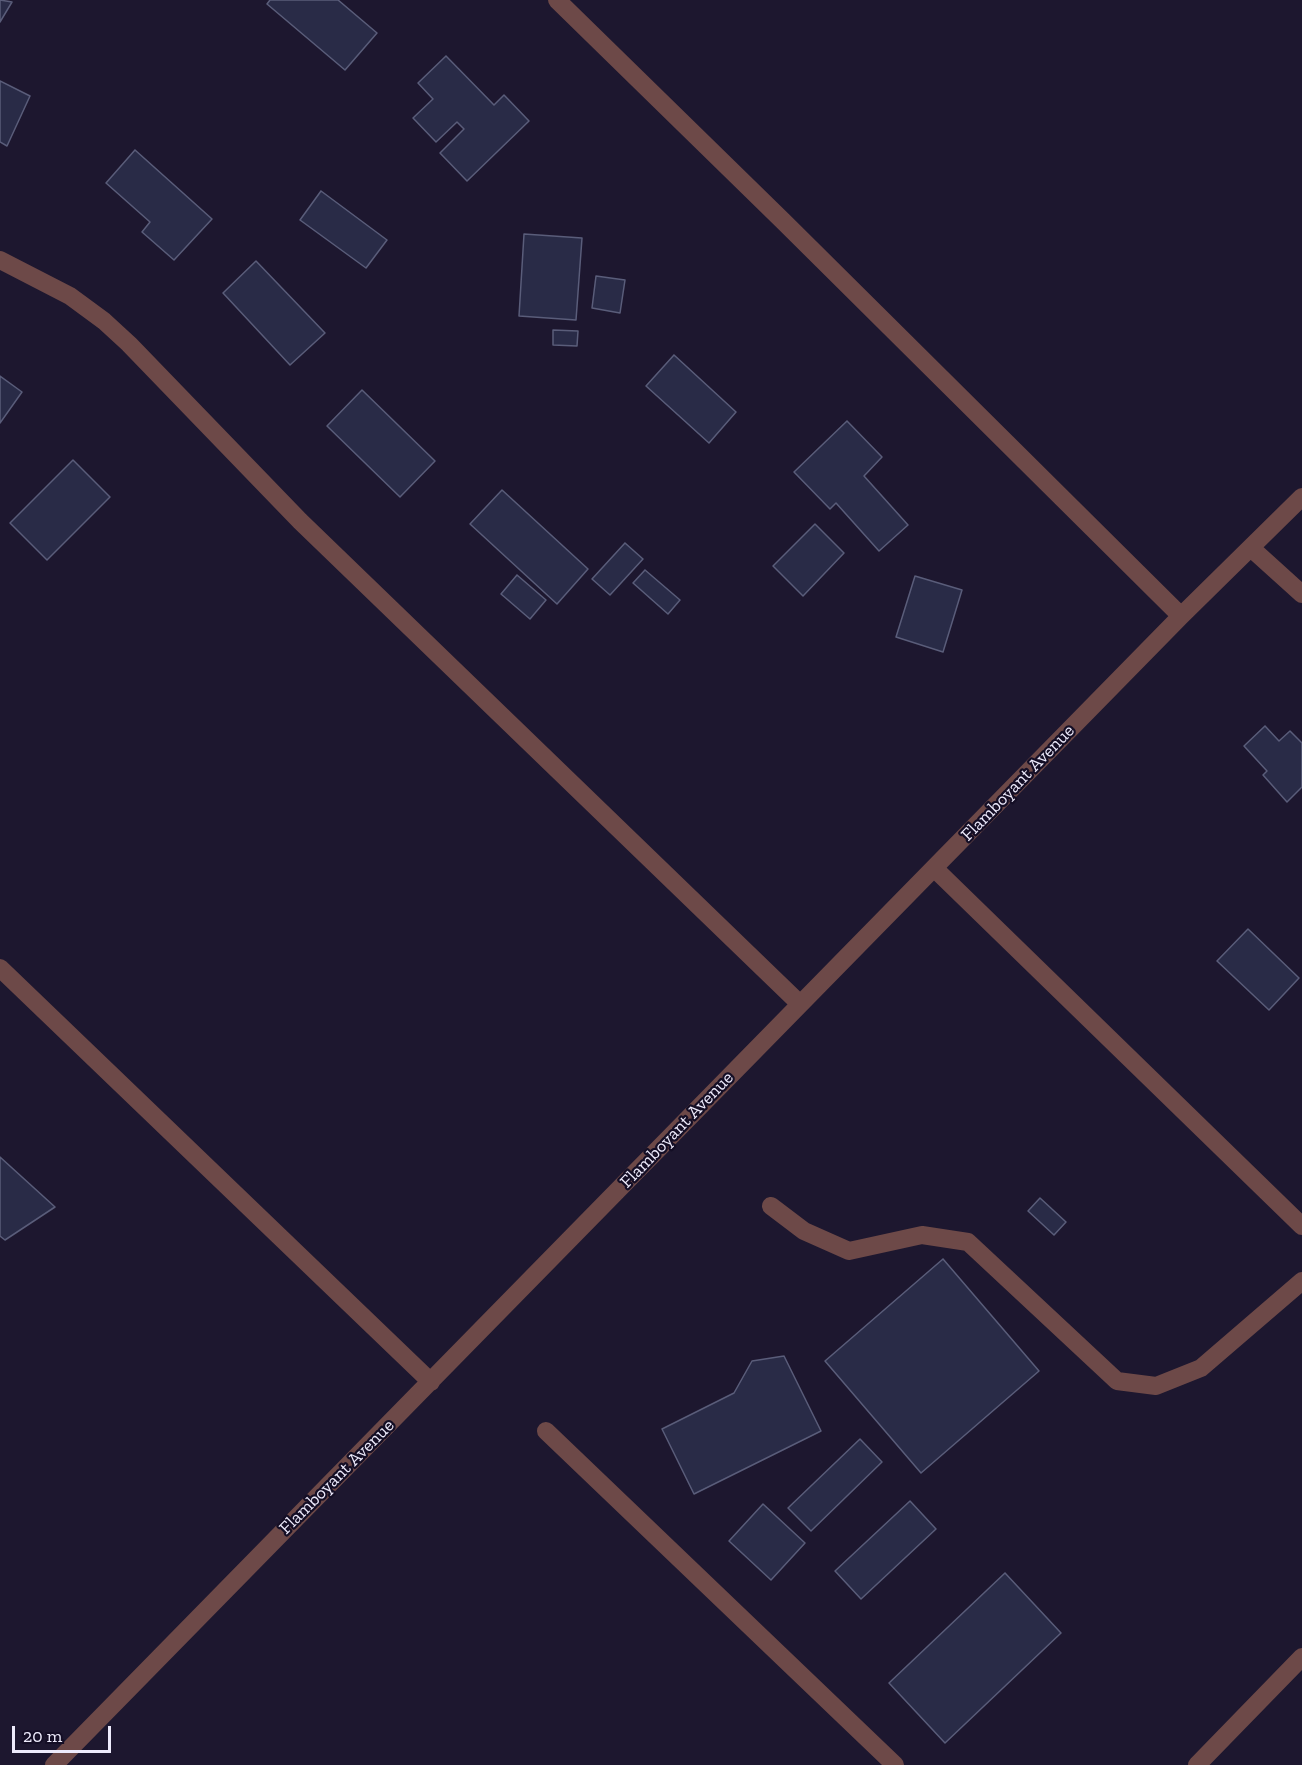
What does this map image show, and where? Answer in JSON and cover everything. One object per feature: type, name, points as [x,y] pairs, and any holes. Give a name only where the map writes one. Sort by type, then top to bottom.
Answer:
[{"type":"street","points":[[557,0],[1181,616]]},
{"type":"street","points":[[0,260],[70,296],[104,321],[129,344],[300,521],[800,1004]]},
{"type":"street","name":"Flamboyant Avenue","points":[[54,1765],[1181,616],[1302,497]]},
{"type":"street","points":[[1251,548],[1302,594]]},
{"type":"street","points":[[934,868],[1302,1226]]},
{"type":"street","points":[[0,968],[431,1382]]},
{"type":"street","points":[[771,1206],[804,1231],[849,1251],[922,1235],[968,1242],[1117,1381],[1156,1386],[1201,1368],[1302,1281]]},
{"type":"street","points":[[546,1431],[737,1617],[895,1765]]},
{"type":"street","points":[[1197,1765],[1302,1657]]},
{"type":"building","points":[[0,0],[12,2],[0,22]]},
{"type":"building","points":[[270,0],[338,0],[377,33],[345,70],[267,4]]},
{"type":"building","points":[[446,56],[494,105],[504,95],[529,121],[467,181],[440,153],[464,129],[457,122],[436,142],[413,118],[433,99],[418,83]]},
{"type":"building","points":[[0,81],[30,96],[7,146],[0,142]]},
{"type":"building","points":[[135,150],[212,219],[174,260],[142,232],[150,222],[106,183]]},
{"type":"building","points":[[321,191],[387,240],[366,268],[300,220]]},
{"type":"building","points":[[524,234],[582,238],[576,320],[519,316]]},
{"type":"building","points":[[256,261],[325,333],[290,365],[223,293]]},
{"type":"building","points":[[596,276],[625,280],[620,313],[592,308]]},
{"type":"building","points":[[553,330],[578,331],[577,346],[553,345]]},
{"type":"building","points":[[674,355],[736,412],[709,443],[646,386]]},
{"type":"building","points":[[0,376],[22,392],[0,423]]},
{"type":"building","points":[[362,390],[435,461],[400,497],[327,426]]},
{"type":"building","points":[[847,421],[882,457],[864,476],[908,525],[879,551],[836,503],[830,509],[794,472]]},
{"type":"building","points":[[73,460],[110,497],[47,560],[10,523]]},
{"type":"building","points":[[502,490],[588,569],[557,604],[470,524]]},
{"type":"building","points":[[815,524],[844,553],[803,596],[773,566]]},
{"type":"building","points":[[625,543],[643,559],[610,595],[592,579]]},
{"type":"building","points":[[645,570],[680,600],[668,614],[633,583]]},
{"type":"building","points":[[517,575],[546,600],[530,619],[501,594]]},
{"type":"building","points":[[915,576],[962,590],[943,652],[896,637]]},
{"type":"building","points":[[1265,726],[1279,741],[1290,731],[1302,743],[1302,787],[1287,802],[1263,775],[1267,771],[1244,746]]},
{"type":"building","points":[[1248,929],[1299,978],[1269,1010],[1217,961]]},
{"type":"building","points":[[0,1157],[55,1207],[5,1240],[0,1236]]},
{"type":"building","points":[[1040,1198],[1066,1222],[1054,1235],[1028,1211]]},
{"type":"building","points":[[943,1259],[1039,1371],[921,1473],[825,1361]]},
{"type":"building","points":[[784,1356],[821,1431],[694,1494],[662,1429],[734,1393],[752,1361]]},
{"type":"building","points":[[860,1439],[882,1462],[811,1531],[788,1508]]},
{"type":"building","points":[[910,1501],[936,1529],[861,1599],[835,1571]]},
{"type":"building","points":[[763,1504],[805,1543],[771,1580],[729,1541]]},
{"type":"building","points":[[1005,1573],[1061,1633],[945,1743],[889,1683]]}]
